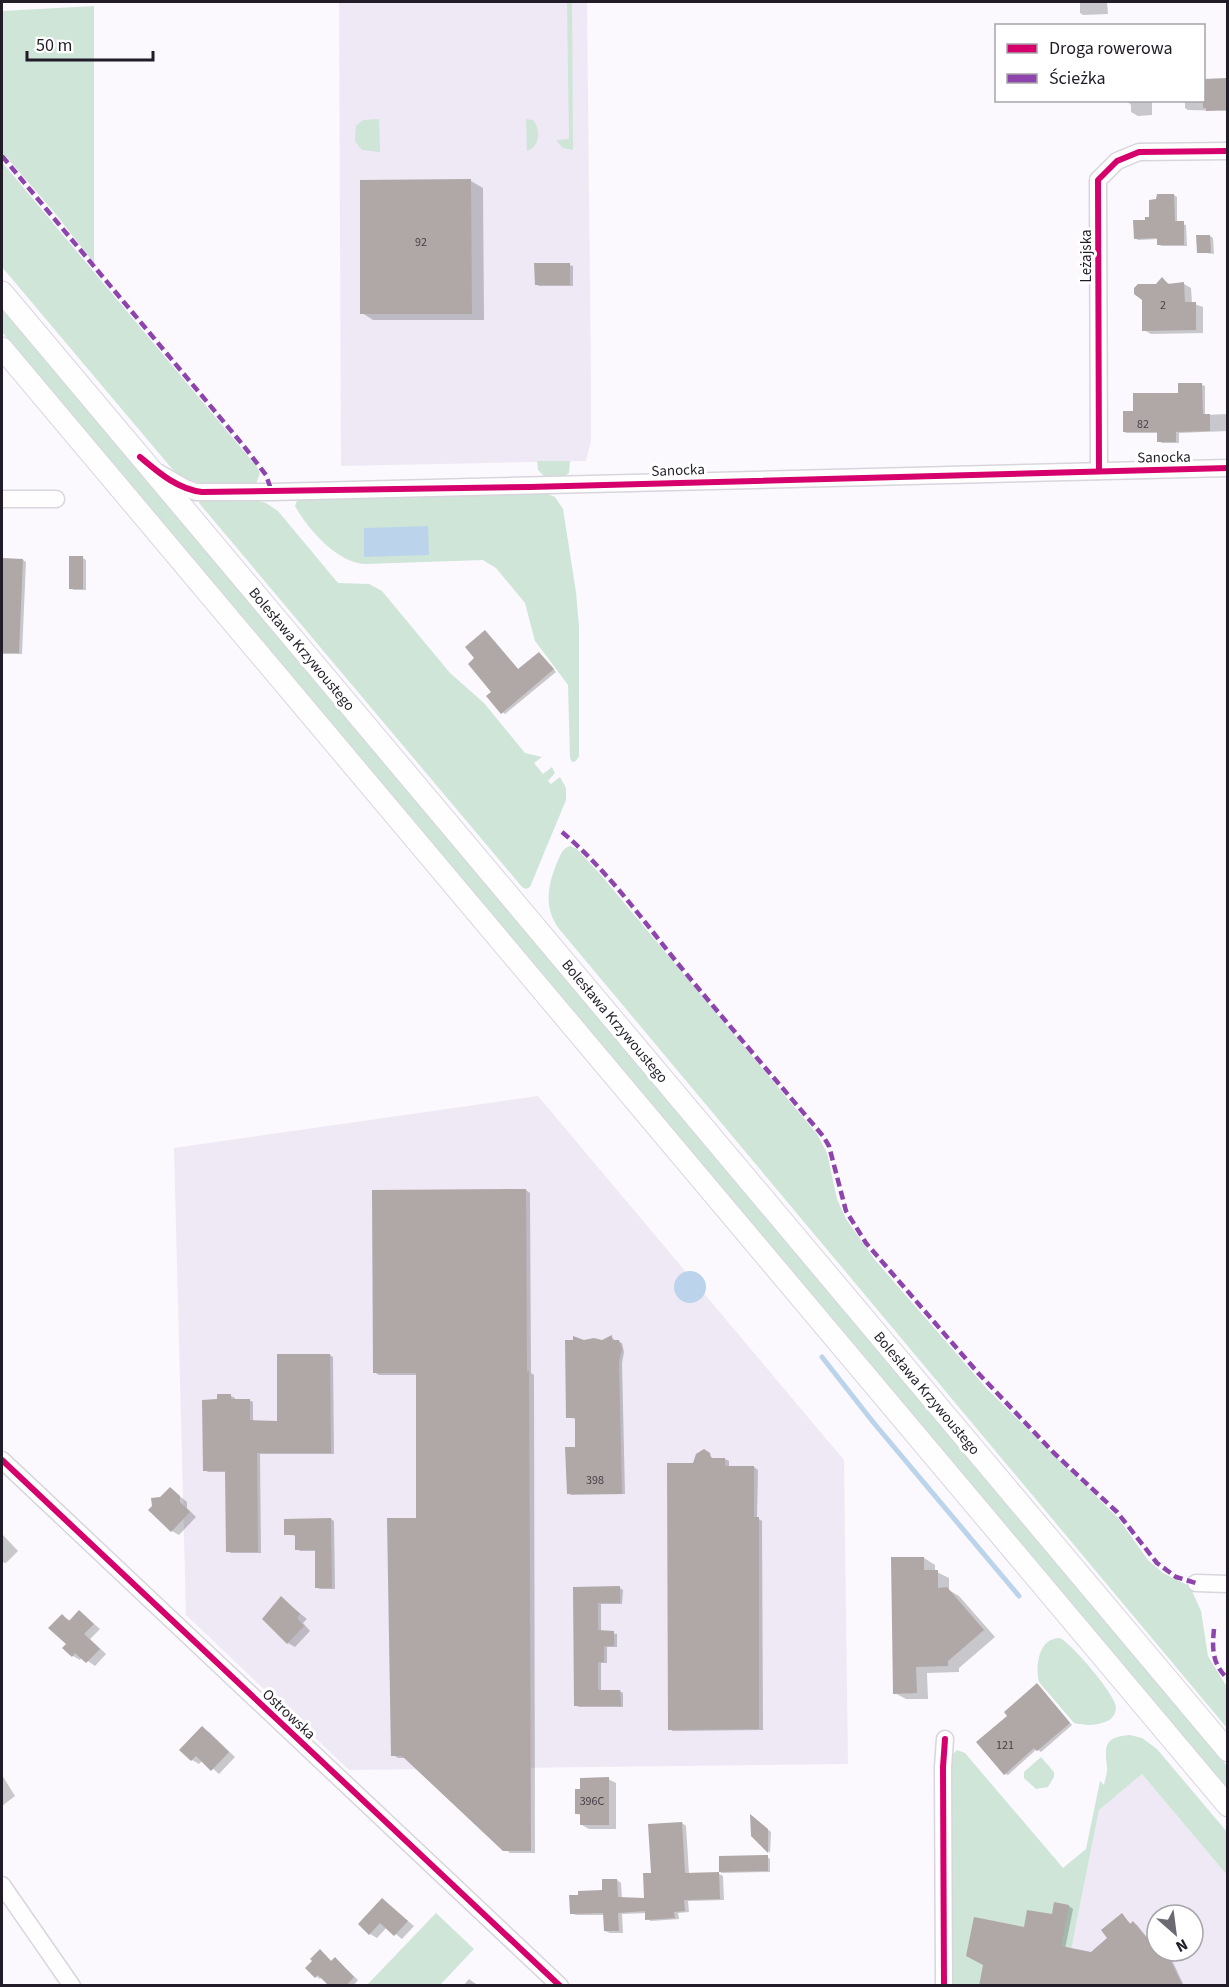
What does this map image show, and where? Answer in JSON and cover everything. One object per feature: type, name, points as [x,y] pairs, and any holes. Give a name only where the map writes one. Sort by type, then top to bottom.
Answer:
[{"type":"main road","name":"Bolesława Krzywoustego","points":[[2,292],[1227,1750]]},
{"type":"main road","points":[[2,348],[1227,1806]]},
{"type":"street","name":"Leżajska","points":[[1099,471],[1098,180],[1117,161],[1139,152],[1227,151]]},
{"type":"street","name":"Sanocka","points":[[140,457],[169,480],[191,490],[202,492],[1227,468]]},
{"type":"street","points":[[2,499],[56,499]]},
{"type":"street","name":"Ostrowska","points":[[2,1460],[560,1986]]},
{"type":"street","points":[[1196,1583],[1227,1584]]},
{"type":"street","points":[[944,1986],[943,1767],[945,1740]]},
{"type":"street","points":[[2,1885],[72,1986]]},
{"type":"shaded area","points":[[339,2],[587,2],[591,441],[586,461],[341,466]]},
{"type":"shaded area","points":[[538,1096],[844,1460],[848,1764],[349,1770],[186,1615],[174,1148]]},
{"type":"shaded area","points":[[1142,1774],[1227,1875],[1227,1985],[1061,1986],[1077,1921],[1099,1810]]},
{"type":"green space","points":[[567,2],[572,2],[573,150],[563,148],[556,140],[569,139]]},
{"type":"green space","points":[[94,6],[94,263],[2,152],[2,11]]},
{"type":"green space","points":[[379,119],[380,152],[362,150],[355,141],[356,126],[363,120]]},
{"type":"green space","points":[[526,119],[533,120],[538,133],[535,146],[527,151]]},
{"type":"green space","points":[[2,162],[257,467],[260,473],[256,484],[213,485],[192,481],[173,470],[2,267]]},
{"type":"green space","points":[[2,306],[1227,1766],[1227,1790],[2,332]]},
{"type":"green space","points":[[537,461],[570,461],[569,473],[565,476],[545,477],[538,470]]},
{"type":"green space","points":[[545,493],[555,497],[563,509],[576,592],[579,627],[579,756],[576,761],[572,762],[568,685],[535,641],[525,603],[496,568],[483,560],[365,564],[354,562],[344,558],[324,543],[295,506],[298,498]]},
{"type":"green space","points":[[249,499],[266,503],[278,511],[338,583],[369,584],[382,591],[450,673],[484,703],[525,753],[542,757],[534,763],[543,774],[552,767],[555,773],[548,781],[551,784],[560,777],[566,788],[566,800],[530,887],[526,889],[522,887],[199,503],[200,500]]},
{"type":"green space","points":[[570,846],[577,849],[601,875],[817,1134],[827,1153],[837,1199],[846,1219],[875,1260],[988,1390],[1118,1518],[1148,1560],[1163,1573],[1187,1585],[1192,1591],[1201,1611],[1208,1656],[1227,1687],[1227,1728],[560,930],[551,915],[549,890],[560,856]]},
{"type":"green space","points":[[1060,1638],[1074,1649],[1109,1692],[1116,1707],[1115,1713],[1108,1721],[1092,1725],[1074,1723],[1039,1682],[1040,1653],[1047,1642]]},
{"type":"green space","points":[[1130,1735],[1142,1738],[1157,1749],[1227,1832],[1227,1875],[1142,1774],[1099,1810],[1064,1985],[953,1985],[950,1757],[957,1750],[965,1753],[1063,1868],[1086,1849],[1100,1781],[1104,1785],[1106,1776],[1108,1743],[1116,1738]]},
{"type":"green space","points":[[1041,1757],[1054,1772],[1054,1777],[1048,1787],[1036,1789],[1024,1778],[1024,1772]]},
{"type":"green space","points":[[436,1913],[474,1949],[440,1985],[367,1985]]},
{"type":"water","points":[[428,526],[429,555],[364,557],[364,528]]},
{"type":"water","points":[[690,1271],[701,1276],[706,1287],[701,1298],[690,1303],[679,1298],[674,1287],[679,1276]]},
{"type":"building","points":[[1227,78],[1226,110],[1206,111],[1206,108],[1203,108],[1205,79]]},
{"type":"building","points":[[471,179],[472,314],[360,314],[360,180]]},
{"type":"building","points":[[1157,194],[1174,194],[1175,221],[1184,221],[1184,245],[1157,245],[1157,238],[1134,239],[1133,220],[1145,220],[1145,217],[1149,217],[1149,200],[1156,199]]},
{"type":"building","points":[[1196,235],[1210,235],[1211,253],[1197,253]]},
{"type":"building","points":[[534,263],[570,263],[570,285],[535,285]]},
{"type":"building","points":[[1162,277],[1168,284],[1184,282],[1185,302],[1196,302],[1196,330],[1142,331],[1142,300],[1134,294],[1134,288],[1138,284],[1156,284]]},
{"type":"building","points":[[1178,383],[1202,383],[1203,414],[1210,414],[1210,431],[1176,432],[1176,442],[1157,442],[1157,432],[1123,432],[1123,411],[1133,411],[1133,393],[1178,393]]},
{"type":"building","points":[[69,556],[83,556],[83,589],[69,589]]},
{"type":"building","points":[[2,558],[23,559],[19,653],[2,653]]},
{"type":"building","points":[[485,630],[518,669],[539,652],[554,669],[501,714],[486,696],[491,692],[468,664],[474,658],[465,647]]},
{"type":"building","points":[[526,1189],[531,1851],[503,1851],[402,1756],[391,1756],[387,1518],[416,1518],[416,1373],[373,1373],[372,1190]]},
{"type":"building","points":[[612,1335],[612,1340],[619,1340],[622,1349],[619,1361],[622,1494],[567,1494],[565,1447],[575,1447],[575,1418],[566,1418],[565,1340],[573,1340],[573,1336],[584,1340],[594,1338],[602,1340]]},
{"type":"building","points":[[277,1354],[330,1354],[331,1453],[257,1453],[258,1552],[226,1552],[225,1471],[203,1471],[202,1400],[217,1399],[217,1394],[231,1394],[231,1399],[250,1399],[250,1420],[277,1421]]},
{"type":"building","points":[[704,1449],[710,1453],[711,1458],[725,1458],[725,1466],[754,1466],[754,1517],[759,1517],[759,1729],[668,1730],[667,1463],[693,1463],[696,1454]]},
{"type":"building","points":[[170,1487],[180,1496],[180,1502],[190,1512],[171,1532],[148,1510],[152,1506],[151,1498],[160,1497]]},
{"type":"building","points":[[331,1518],[332,1588],[315,1588],[315,1550],[295,1550],[295,1535],[284,1535],[284,1519]]},
{"type":"building","points":[[891,1557],[924,1557],[924,1570],[938,1570],[938,1588],[947,1587],[984,1630],[948,1661],[948,1666],[916,1667],[917,1693],[893,1694]]},
{"type":"building","points":[[620,1586],[620,1603],[598,1603],[598,1630],[614,1631],[614,1646],[604,1646],[604,1662],[598,1662],[598,1690],[620,1690],[621,1706],[574,1706],[573,1587]]},
{"type":"building","points":[[281,1596],[300,1614],[297,1618],[304,1626],[287,1644],[262,1619]]},
{"type":"building","points":[[79,1610],[94,1624],[84,1634],[100,1649],[86,1663],[75,1653],[72,1657],[62,1648],[66,1644],[48,1628],[62,1614],[69,1621]]},
{"type":"building","points":[[1037,1683],[1070,1723],[1037,1751],[1034,1748],[1004,1775],[976,1742],[1007,1716],[1004,1712]]},
{"type":"building","points":[[202,1726],[229,1752],[211,1771],[196,1756],[191,1761],[179,1750]]},
{"type":"building","points":[[609,1777],[609,1825],[580,1825],[580,1814],[575,1814],[575,1789],[580,1789],[580,1778]]},
{"type":"building","points":[[750,1814],[768,1829],[768,1853],[751,1836]]},
{"type":"building","points":[[682,1822],[685,1873],[719,1872],[720,1899],[684,1900],[685,1911],[674,1912],[675,1918],[645,1920],[645,1911],[618,1913],[619,1931],[604,1931],[603,1913],[570,1914],[569,1895],[578,1895],[578,1891],[602,1890],[602,1879],[617,1879],[618,1897],[644,1898],[643,1873],[651,1873],[648,1824]]},
{"type":"building","points":[[768,1855],[768,1871],[719,1872],[719,1856]]},
{"type":"building","points":[[382,1898],[408,1921],[394,1936],[380,1923],[369,1935],[358,1924]]},
{"type":"building","points":[[1054,1902],[1069,1905],[1061,1946],[1091,1952],[1107,1938],[1101,1930],[1122,1913],[1130,1924],[1133,1921],[1145,1936],[1145,1963],[1172,1963],[1183,1986],[979,1986],[983,1965],[966,1956],[974,1917],[1024,1927],[1027,1910],[1052,1914]]},
{"type":"building","points":[[320,1949],[331,1961],[335,1957],[354,1977],[346,1986],[329,1986],[318,1975],[315,1978],[305,1968]]},
{"type":"waterway","points":[[822,1357],[873,1422],[1019,1596]]},
{"type":"marked path","points":[[2,156],[243,445],[266,475],[272,492]]},
{"type":"marked path","points":[[562,832],[609,879],[823,1136],[829,1146],[846,1211],[866,1243],[979,1374],[1054,1453],[1117,1512],[1157,1563],[1176,1577],[1196,1583]]},
{"type":"marked path","points":[[1214,1629],[1214,1656],[1219,1668],[1228,1679]]},
{"type":"cycle path","points":[[1099,471],[1098,180],[1117,161],[1139,152],[1228,151]]},
{"type":"cycle path","points":[[140,457],[176,484],[202,492],[530,487],[1228,468]]},
{"type":"cycle path","points":[[2,1460],[560,1986]]},
{"type":"cycle path","points":[[944,1986],[943,1767],[945,1739]]}]
